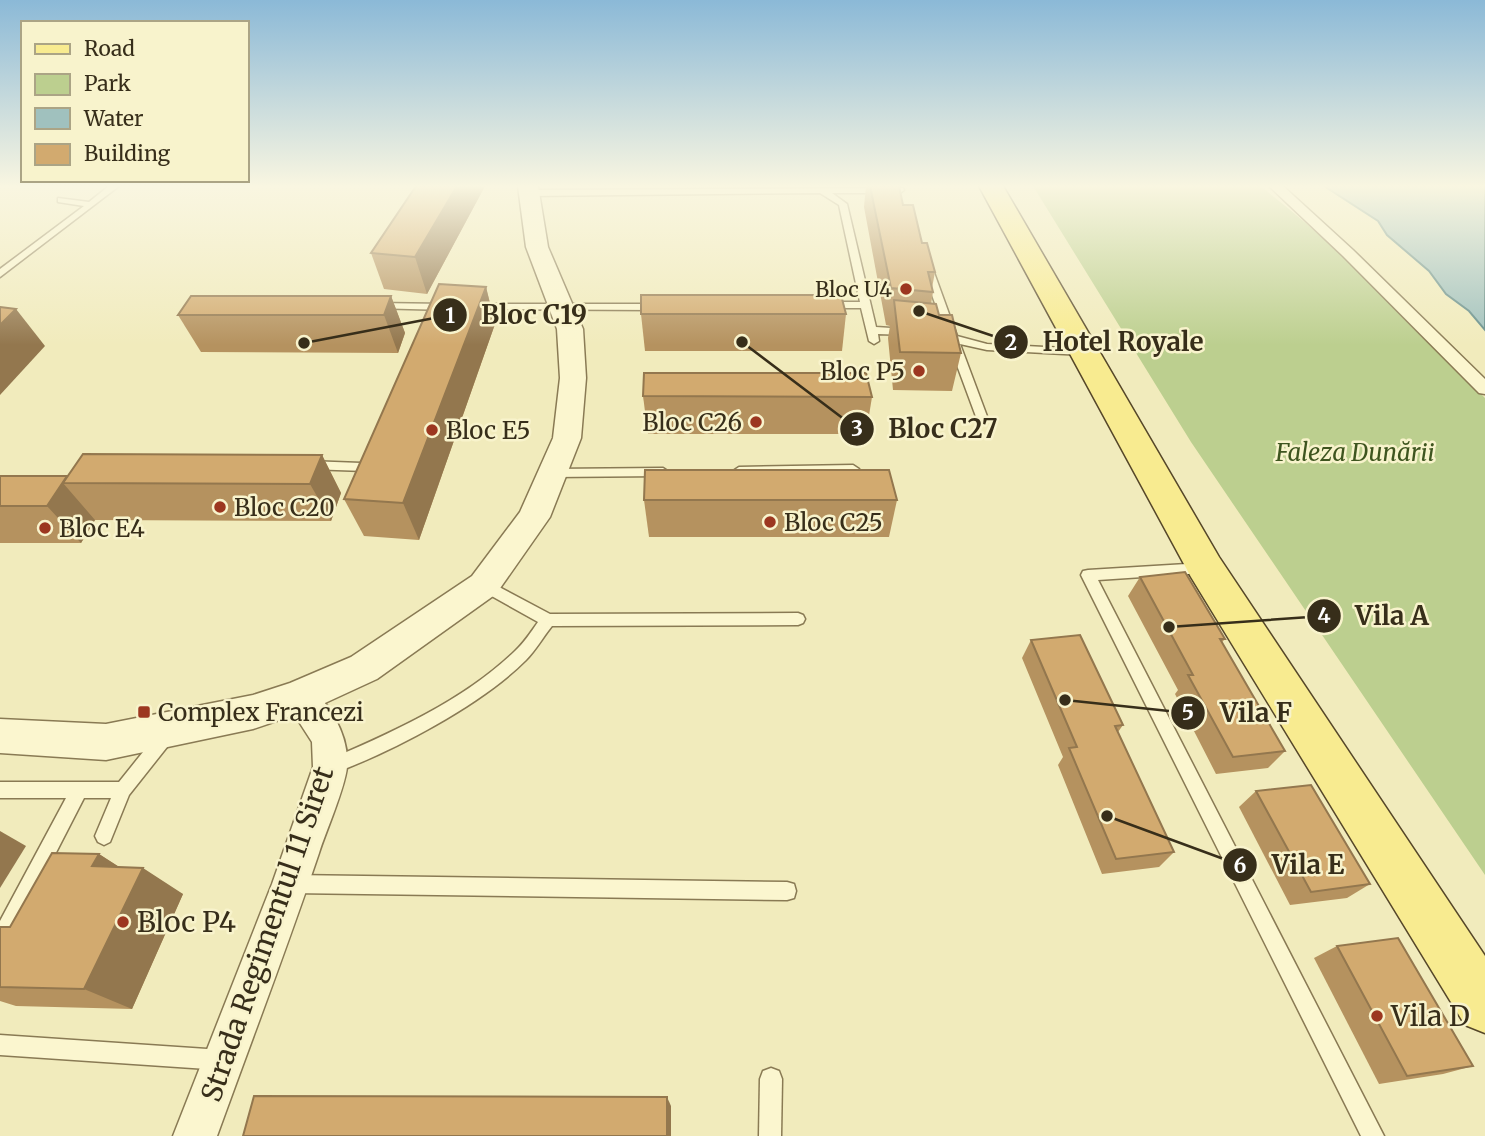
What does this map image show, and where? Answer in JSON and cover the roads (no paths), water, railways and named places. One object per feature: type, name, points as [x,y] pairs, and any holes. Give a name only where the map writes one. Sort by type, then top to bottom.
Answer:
[{"type":"main road","points":[[1020,239],[1205,568],[1485,1005]]},
{"type":"street","points":[[0,736],[106,742],[253,712],[364,668],[484,585],[534,517],[567,438],[573,378],[570,329],[559,308],[536,239]]},
{"type":"street","points":[[1333,239],[1485,389]]},
{"type":"street","name":"Strada Regimentul 11 Siret","points":[[195,1136],[290,884],[330,767],[328,740],[299,696]]},
{"type":"lane","points":[[0,274],[46,239]]},
{"type":"lane","points":[[851,239],[873,336],[929,334],[987,347],[1083,352]]},
{"type":"lane","points":[[922,252],[982,419]]},
{"type":"lane","points":[[811,305],[867,305]]},
{"type":"lane","points":[[369,306],[671,306]]},
{"type":"lane","points":[[433,319],[439,307]]},
{"type":"lane","points":[[297,465],[365,467],[376,442]]},
{"type":"lane","points":[[730,471],[853,469]]},
{"type":"lane","points":[[552,473],[675,471]]},
{"type":"lane","points":[[1205,568],[1088,575],[1373,1136]]},
{"type":"lane","points":[[484,585],[548,620],[798,618]]},
{"type":"lane","points":[[330,767],[373,749],[462,698],[519,657],[548,620]]},
{"type":"lane","points":[[104,836],[123,790],[171,729]]},
{"type":"lane","points":[[0,790],[123,790]]},
{"type":"lane","points":[[0,941],[79,790]]},
{"type":"lane","points":[[290,884],[788,891]]},
{"type":"lane","points":[[0,1045],[224,1060]]},
{"type":"lane","points":[[770,1136],[771,1079]]},
{"type":"water","points":[[1392,239],[1485,239],[1485,330],[1469,311],[1446,294],[1429,271]]},
{"type":"place","name":"Bloc U4","points":[[906,289]]},
{"type":"place","name":"Hotel Royale","points":[[919,311]]},
{"type":"place","name":"Bloc C27","points":[[742,342]]},
{"type":"place","name":"Bloc C19","points":[[304,343]]},
{"type":"place","name":"Bloc P5","points":[[919,371]]},
{"type":"place","name":"Bloc C26","points":[[756,422]]},
{"type":"place","name":"Bloc E5","points":[[432,430]]},
{"type":"place","name":"Bloc C20","points":[[220,507]]},
{"type":"place","name":"Bloc C25","points":[[770,522]]},
{"type":"place","name":"Bloc E4","points":[[45,528]]},
{"type":"place","name":"Vila A","points":[[1169,627]]},
{"type":"place","name":"Vila F","points":[[1065,700]]},
{"type":"place","name":"Complex Francezi","points":[[144,712]]},
{"type":"place","name":"Vila E","points":[[1107,816]]},
{"type":"place","name":"Bloc P4","points":[[123,922]]},
{"type":"place","name":"Vila D","points":[[1377,1016]]},
{"type":"park label","name":"Faleza Dunării","points":[[1355,452]]}]
